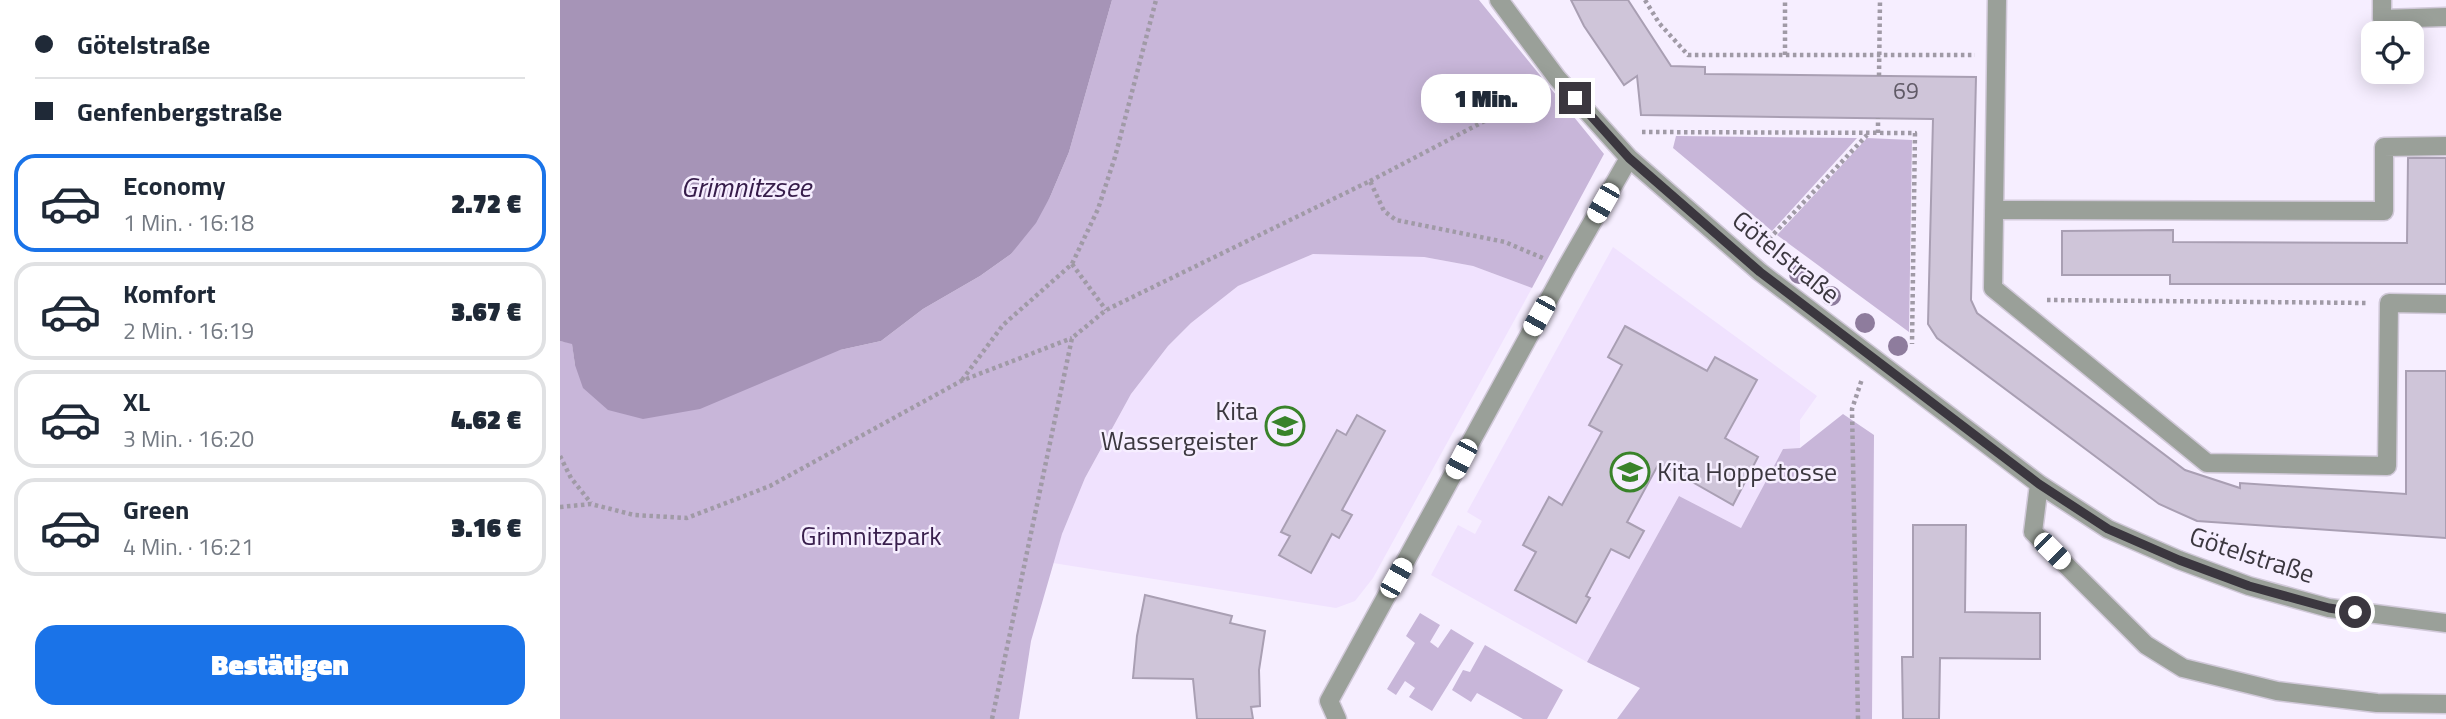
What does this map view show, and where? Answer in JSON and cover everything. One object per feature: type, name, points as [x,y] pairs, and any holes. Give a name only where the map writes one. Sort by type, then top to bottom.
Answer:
[{"type":"street","name":"Götelstraße","points":[[1499,0],[1557,78],[1629,158],[1760,272],[2039,484],[2108,529],[2179,560],[2249,586],[2329,608],[2446,623]]},
{"type":"street","points":[[1997,0],[1993,288],[2207,463],[2388,466],[2389,303],[2446,304]]},
{"type":"street","points":[[2382,0],[2382,19],[2446,17]]},
{"type":"street","points":[[1994,210],[2384,211],[2384,147],[2446,146]]},
{"type":"street","points":[[1337,719],[1329,701],[1343,674],[1629,158]]},
{"type":"street","points":[[2039,484],[2033,532],[2146,645],[2183,668],[2277,691],[2377,703],[2446,704]]},
{"type":"path","points":[[961,381],[1003,325],[1072,264],[1098,209],[1115,157],[1156,0]]},
{"type":"path","points":[[1645,0],[1658,23],[1688,55],[1996,55]]},
{"type":"path","points":[[1785,0],[1785,55]]},
{"type":"path","points":[[1879,76],[1880,0]]},
{"type":"path","points":[[560,507],[591,504],[634,515],[687,518],[770,486],[961,381],[1072,338],[1106,310],[1370,180],[1540,92],[1557,78]]},
{"type":"path","points":[[1878,118],[1878,133]]},
{"type":"path","points":[[1642,132],[1915,134],[1912,344]]},
{"type":"path","points":[[1769,239],[1867,134]]},
{"type":"path","points":[[1370,180],[1384,211],[1396,220],[1505,242],[1566,268]]},
{"type":"path","points":[[1072,264],[1106,310]]},
{"type":"path","points":[[2007,300],[2389,303]]},
{"type":"path","points":[[992,719],[1072,338]]},
{"type":"path","points":[[1858,719],[1852,409],[1870,356]]},
{"type":"path","points":[[560,456],[570,478],[591,504]]},
{"type":"shaded area","name":"Kita Hoppetosse","points":[[1613,247],[1817,396],[1800,420],[1800,448],[1783,449],[1741,528],[1679,496],[1587,662],[1431,575],[1458,525],[1475,534],[1482,521],[1467,512]]},
{"type":"shaded area","name":"Kita Wassergeister","points":[[1313,254],[1424,257],[1473,266],[1532,288],[1373,578],[1355,601],[1336,608],[1053,563],[1085,478],[1131,394],[1168,346],[1191,323],[1238,286]]},
{"type":"green space","name":"Grimnitzpark","points":[[1112,0],[1479,0],[1604,154],[1532,288],[1473,266],[1424,257],[1313,254],[1238,286],[1191,323],[1168,346],[1131,394],[1085,478],[1062,534],[1031,641],[1019,719],[560,719],[560,341],[572,343],[575,365],[840,350],[881,341],[923,309],[980,276],[1011,254],[1050,197],[1069,152]]},
{"type":"green space","points":[[1676,136],[1857,138],[1772,231],[1673,148]]},
{"type":"green space","points":[[1867,138],[1912,140],[1909,332],[1777,235]]},
{"type":"green space","points":[[1843,414],[1874,435],[1872,719],[1617,719],[1640,688],[1587,662],[1679,496],[1741,528],[1783,449],[1800,448]]},
{"type":"green space","points":[[1420,613],[1440,625],[1430,642],[1438,648],[1451,629],[1474,643],[1432,711],[1409,697],[1415,688],[1405,681],[1396,695],[1387,689],[1415,643],[1406,636]]},
{"type":"green space","points":[[1485,645],[1563,690],[1547,719],[1523,719],[1477,693],[1471,702],[1452,690],[1463,670],[1470,672]]},
{"type":"water","name":"Grimnitzsee","points":[[560,0],[1112,0],[1069,152],[1036,223],[1011,254],[980,276],[923,309],[881,341],[840,350],[700,409],[643,419],[608,410],[583,388],[575,365],[572,344],[560,341]]},
{"type":"building","points":[[1571,0],[1628,0],[1671,66],[1705,67],[1705,74],[1976,77],[1971,300],[1977,313],[2185,470],[2240,488],[2240,483],[2406,494],[2406,371],[2446,371],[2446,538],[2197,521],[2159,504],[1937,338],[1928,324],[1933,119],[1641,115],[1637,76],[1624,85],[1584,26]]},
{"type":"building","points":[[2408,158],[2446,158],[2446,284],[2170,284],[2170,275],[2062,275],[2062,231],[2173,230],[2173,242],[2407,243]]},
{"type":"building","points":[[1625,326],[1707,371],[1715,357],[1757,380],[1725,438],[1758,457],[1733,505],[1659,463],[1627,522],[1644,531],[1629,558],[1611,549],[1586,596],[1590,598],[1576,623],[1515,590],[1536,552],[1523,545],[1549,497],[1562,505],[1602,432],[1589,425],[1622,365],[1608,357]]},
{"type":"building","points":[[1357,415],[1385,431],[1342,510],[1352,515],[1339,538],[1332,534],[1311,573],[1279,555],[1290,536],[1281,532],[1337,430],[1346,435]]},
{"type":"building","points":[[1913,525],[1966,525],[1965,612],[2040,613],[2040,659],[1940,658],[1939,719],[1903,719],[1902,657],[1913,657]]},
{"type":"building","points":[[1145,595],[1232,616],[1230,623],[1265,631],[1259,670],[1260,706],[1251,707],[1253,719],[1197,719],[1193,679],[1133,678]]},
{"type":"place","name":"Kita Wassergeister","points":[[1285,426]]},
{"type":"place","name":"Kita Hoppetosse","points":[[1630,472]]},
{"type":"route","points":[[1575,98],[1629,158],[1760,272],[2039,484],[2108,529],[2179,560],[2249,586],[2329,608],[2355,612]]}]
